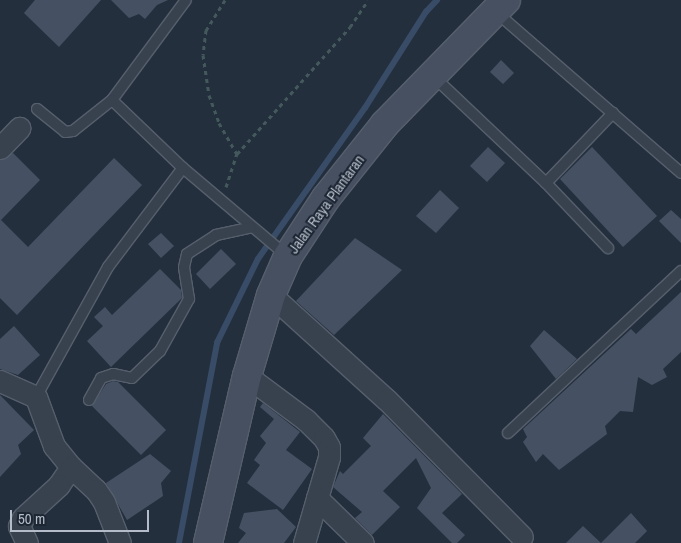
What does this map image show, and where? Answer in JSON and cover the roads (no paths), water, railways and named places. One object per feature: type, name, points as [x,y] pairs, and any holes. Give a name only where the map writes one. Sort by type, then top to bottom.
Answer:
[{"type":"main road","name":"Jalan Raya Plantaran","points":[[208,543],[247,376],[271,295],[280,251],[326,198],[385,124],[501,6]]},
{"type":"street","points":[[0,148],[19,128]]},
{"type":"street","points":[[271,295],[387,400],[522,537]]},
{"type":"street","points":[[247,376],[324,438],[329,457],[304,543]]},
{"type":"street","points":[[0,381],[36,397],[54,446],[71,467],[96,490],[104,502],[120,543]]},
{"type":"street","points":[[27,543],[19,526],[22,518],[59,485],[71,467]]},
{"type":"street","points":[[317,498],[364,543]]},
{"type":"lane","points":[[37,110],[66,132],[73,131],[112,100],[186,0]]},
{"type":"lane","points":[[501,6],[613,113],[681,173]]},
{"type":"lane","points":[[433,76],[546,183],[608,248]]},
{"type":"lane","points":[[112,100],[183,168],[250,228],[280,251]]},
{"type":"lane","points":[[546,183],[613,113]]},
{"type":"lane","points":[[36,397],[108,267],[183,168]]},
{"type":"lane","points":[[89,400],[101,378],[113,374],[132,378],[160,351],[189,299],[184,267],[187,254],[216,235],[250,228]]},
{"type":"lane","points":[[508,433],[681,271]]},
{"type":"waterway","points":[[179,543],[217,343],[258,259],[365,108],[426,12],[437,0]]}]
